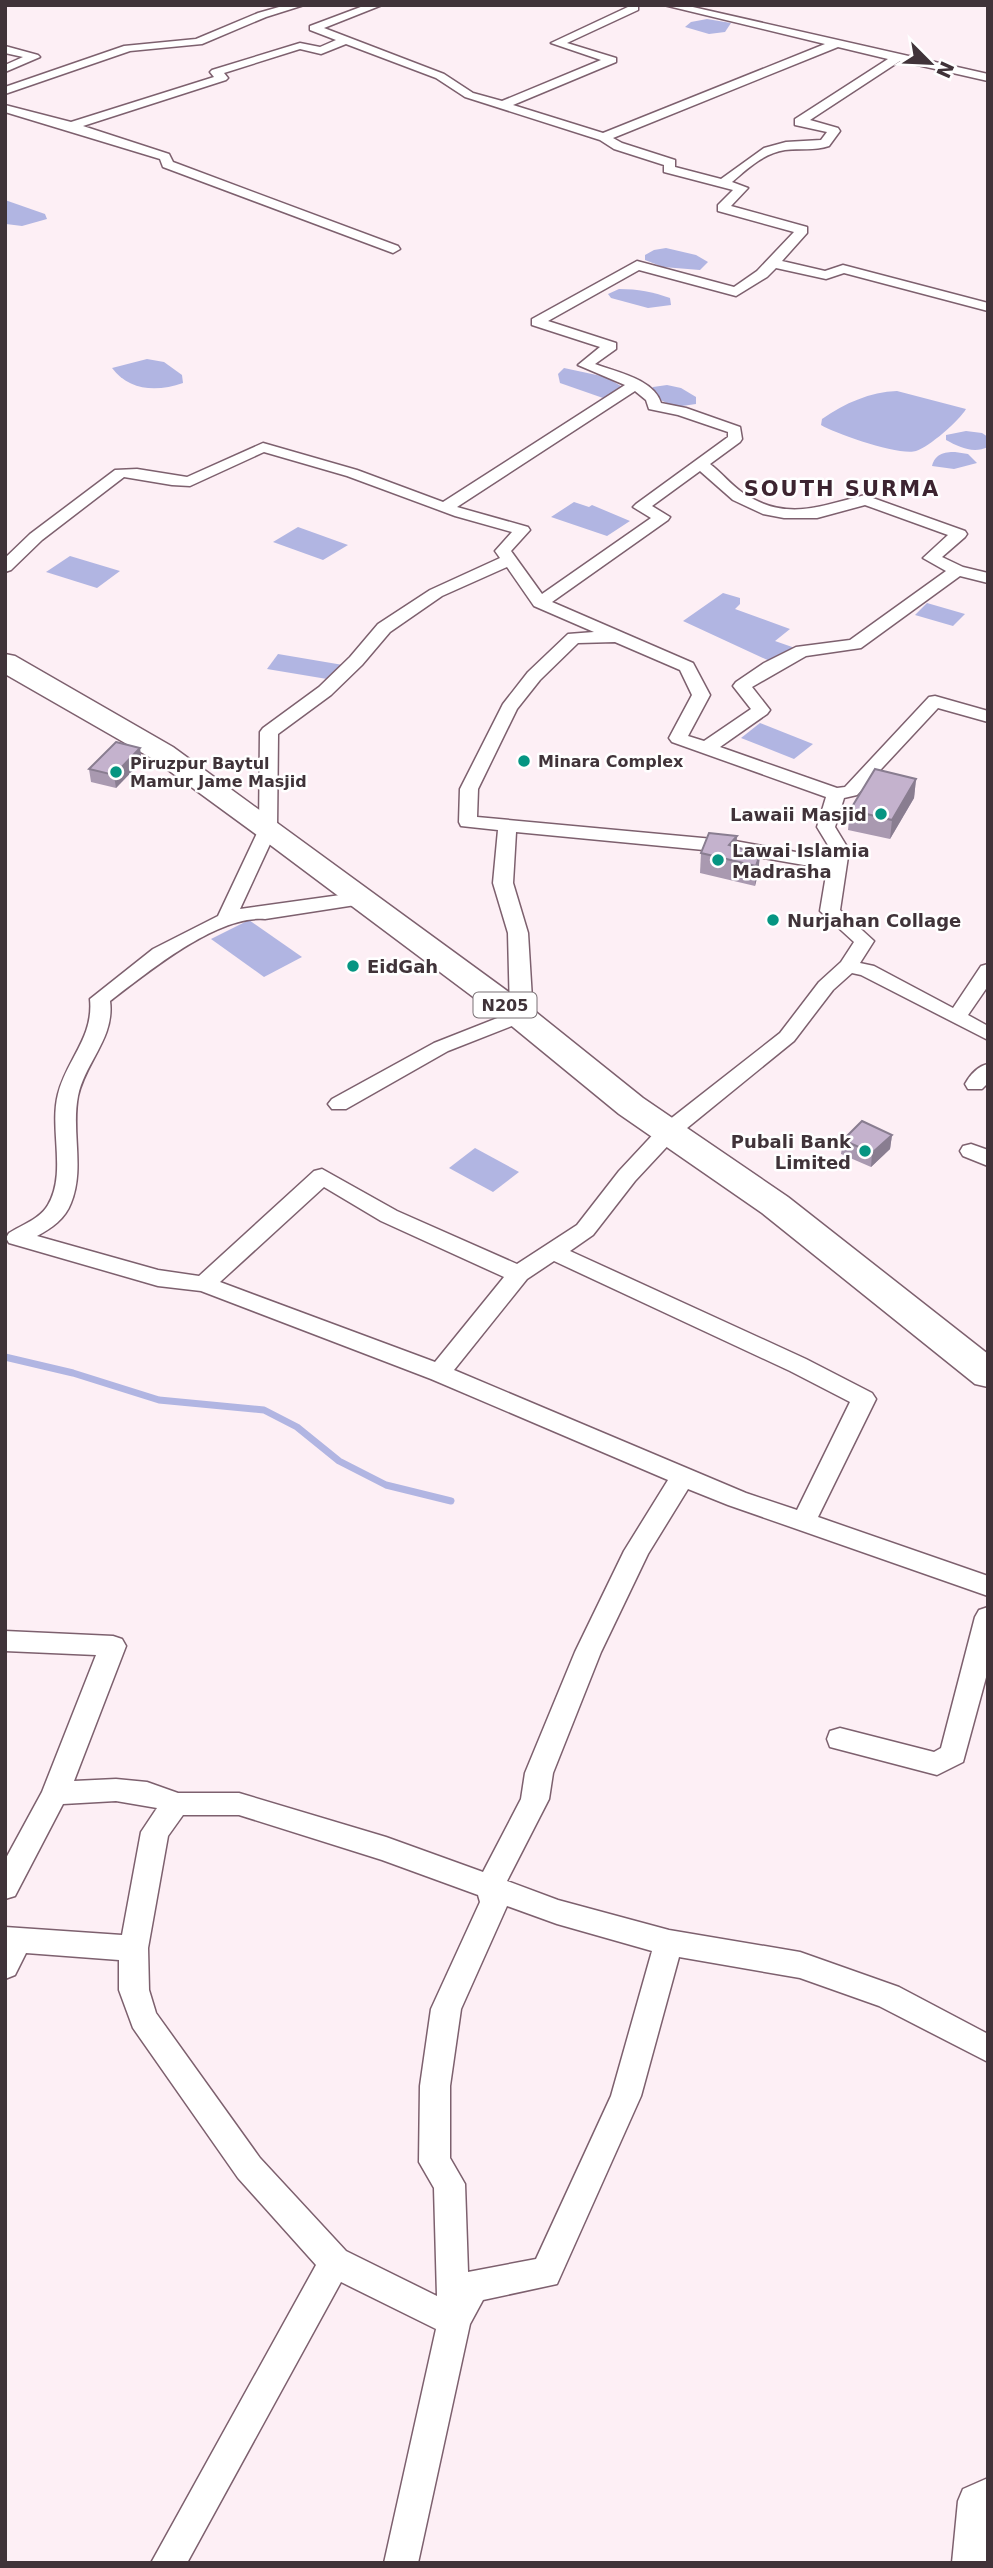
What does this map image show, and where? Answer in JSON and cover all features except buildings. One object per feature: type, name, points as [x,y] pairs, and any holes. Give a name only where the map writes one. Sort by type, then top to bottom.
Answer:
[{"type":"highway","name":"N205","points":[[5,662],[163,753],[268,829],[520,1016],[631,1106],[775,1205],[988,1374]]},
{"type":"street","points":[[5,91],[128,48],[198,41],[262,15],[299,5]]},
{"type":"street","points":[[377,5],[314,28],[440,76],[469,95],[604,137],[618,146],[671,163],[668,169],[743,188],[722,208],[802,230],[762,274],[736,292],[638,265],[537,322],[611,346],[585,365],[636,384],[653,400],[654,406],[681,411],[735,430],[735,439],[641,507],[662,517],[540,603]]},
{"type":"street","points":[[621,5],[638,7]]},
{"type":"street","points":[[669,5],[988,78]]},
{"type":"street","points":[[501,106],[612,60],[557,43],[638,7]]},
{"type":"street","points":[[71,126],[222,78],[216,72],[300,46],[321,51],[347,39]]},
{"type":"street","points":[[604,137],[835,44]]},
{"type":"street","points":[[5,49],[34,57],[5,69]]},
{"type":"street","points":[[723,183],[761,152],[788,146],[802,149],[825,144],[834,131],[823,126],[799,122],[897,58]]},
{"type":"street","points":[[5,108],[71,126],[165,157],[167,164],[393,250]]},
{"type":"street","points":[[773,263],[826,275],[843,269],[988,307]]},
{"type":"street","points":[[445,507],[636,384]]},
{"type":"street","points":[[5,567],[36,537],[120,473],[128,471],[177,483],[190,481],[263,447],[352,473],[445,507],[522,530],[503,551],[540,603],[687,667],[701,695],[678,738],[836,794],[851,791],[935,701],[988,717]]},
{"type":"street","points":[[700,464],[714,472],[737,496],[780,513],[800,516],[848,507],[865,500],[959,534],[931,558],[957,570],[988,578]]},
{"type":"street","points":[[226,919],[268,829],[269,732],[325,691],[356,661],[384,628],[436,593],[510,560]]},
{"type":"street","points":[[706,748],[761,710],[742,686],[770,667],[802,651],[855,644],[957,570]]},
{"type":"street","points":[[618,637],[573,638],[534,676],[509,708],[469,789],[468,822],[735,847],[837,865]]},
{"type":"street","points":[[439,1373],[519,1274],[586,1230],[627,1176],[668,1132],[787,1037],[826,986],[848,966],[864,941],[830,911],[840,850],[826,827],[836,794]]},
{"type":"street","points":[[339,1104],[441,1046],[520,1016],[522,999],[519,933],[503,883],[507,827]]},
{"type":"street","points":[[11,1241],[39,1225],[58,1209],[64,1193],[68,1094],[99,1029],[100,999],[160,953],[226,919],[251,912],[265,913],[362,898]]},
{"type":"street","points":[[848,966],[867,970],[988,1034]]},
{"type":"street","points":[[958,1016],[988,971]]},
{"type":"street","points":[[204,1284],[321,1176],[389,1216],[519,1274]]},
{"type":"street","points":[[11,1241],[158,1278],[204,1284],[439,1373],[683,1477],[988,1586]]},
{"type":"street","points":[[555,1252],[864,1399],[804,1521]]},
{"type":"street","points":[[401,2563],[454,2320],[449,2185],[434,2162],[435,2086],[446,2009],[494,1902],[490,1886],[535,1799],[539,1773],[588,1652],[637,1551],[683,1477]]},
{"type":"street","points":[[840,1739],[937,1764],[953,1754],[988,1617]]},
{"type":"street","points":[[5,1641],[113,1646],[55,1794],[5,1887]]},
{"type":"street","points":[[55,1794],[104,1789],[158,1795],[176,1804],[239,1804],[386,1849],[557,1912],[669,1943],[800,1965],[889,1996],[988,2049]]},
{"type":"street","points":[[176,1804],[155,1832],[134,1948],[134,1990],[143,2019],[249,2168],[335,2262],[454,2320]]},
{"type":"street","points":[[454,2320],[473,2286],[546,2273],[626,2096],[669,1943]]},
{"type":"street","points":[[9,1948],[134,1948]]},
{"type":"street","points":[[168,2563],[335,2262]]},
{"type":"street","points":[[968,2563],[975,2501],[988,2495]]},
{"type":"water","points":[[707,19],[731,23],[725,32],[709,34],[685,27],[691,22]]},
{"type":"water","points":[[5,200],[45,214],[47,219],[22,226],[6,224]]},
{"type":"water","points":[[666,248],[696,255],[708,262],[700,270],[663,267],[645,260],[645,255]]},
{"type":"water","points":[[619,289],[664,296],[670,298],[671,305],[648,308],[611,298],[608,294]]},
{"type":"water","points":[[147,359],[164,362],[182,375],[183,383],[163,388],[144,388],[119,376],[112,368]]},
{"type":"water","points":[[564,368],[606,377],[624,388],[603,398],[560,383],[558,374]]},
{"type":"water","points":[[667,385],[681,388],[696,397],[696,404],[675,407],[648,394],[653,387]]},
{"type":"water","points":[[897,391],[966,409],[943,433],[916,451],[908,452],[853,438],[821,425],[822,419],[849,403],[867,396]]},
{"type":"water","points":[[966,431],[982,433],[988,437],[988,447],[972,450],[946,440],[946,435]]},
{"type":"water","points":[[940,454],[968,454],[977,463],[954,469],[932,466]]},
{"type":"water","points":[[574,502],[589,507],[592,505],[630,521],[607,536],[551,517]]},
{"type":"water","points":[[298,527],[348,545],[323,560],[273,542]]},
{"type":"water","points":[[70,556],[120,571],[97,588],[46,572]]},
{"type":"water","points":[[723,593],[740,598],[740,604],[735,609],[790,629],[775,641],[795,648],[774,663],[683,621]]},
{"type":"water","points":[[927,603],[965,614],[953,626],[915,615]]},
{"type":"water","points":[[278,654],[343,665],[333,680],[267,669]]},
{"type":"water","points":[[760,723],[813,744],[794,759],[741,738]]},
{"type":"water","points":[[249,920],[302,957],[264,977],[211,939]]},
{"type":"water","points":[[475,1148],[519,1172],[493,1192],[449,1168]]},
{"type":"waterway","points":[[5,1357],[73,1373],[159,1400],[264,1410],[297,1427],[339,1461],[386,1485],[451,1501]]},
{"type":"place","name":"Minara Complex","points":[[524,761]]},
{"type":"place","name":"Piruzpur Baytul Mamur Jame Masjid","points":[[116,772]]},
{"type":"place","name":"Lawaii Masjid","points":[[881,814]]},
{"type":"place","name":"Lawai Islamia Madrasha","points":[[718,860]]},
{"type":"place","name":"Nurjahan Collage","points":[[773,920]]},
{"type":"place","name":"EidGah","points":[[353,966]]},
{"type":"place","name":"Pubali Bank Limited","points":[[865,1151]]},
{"type":"district","name":"SOUTH SURMA","points":[[842,489]]}]
